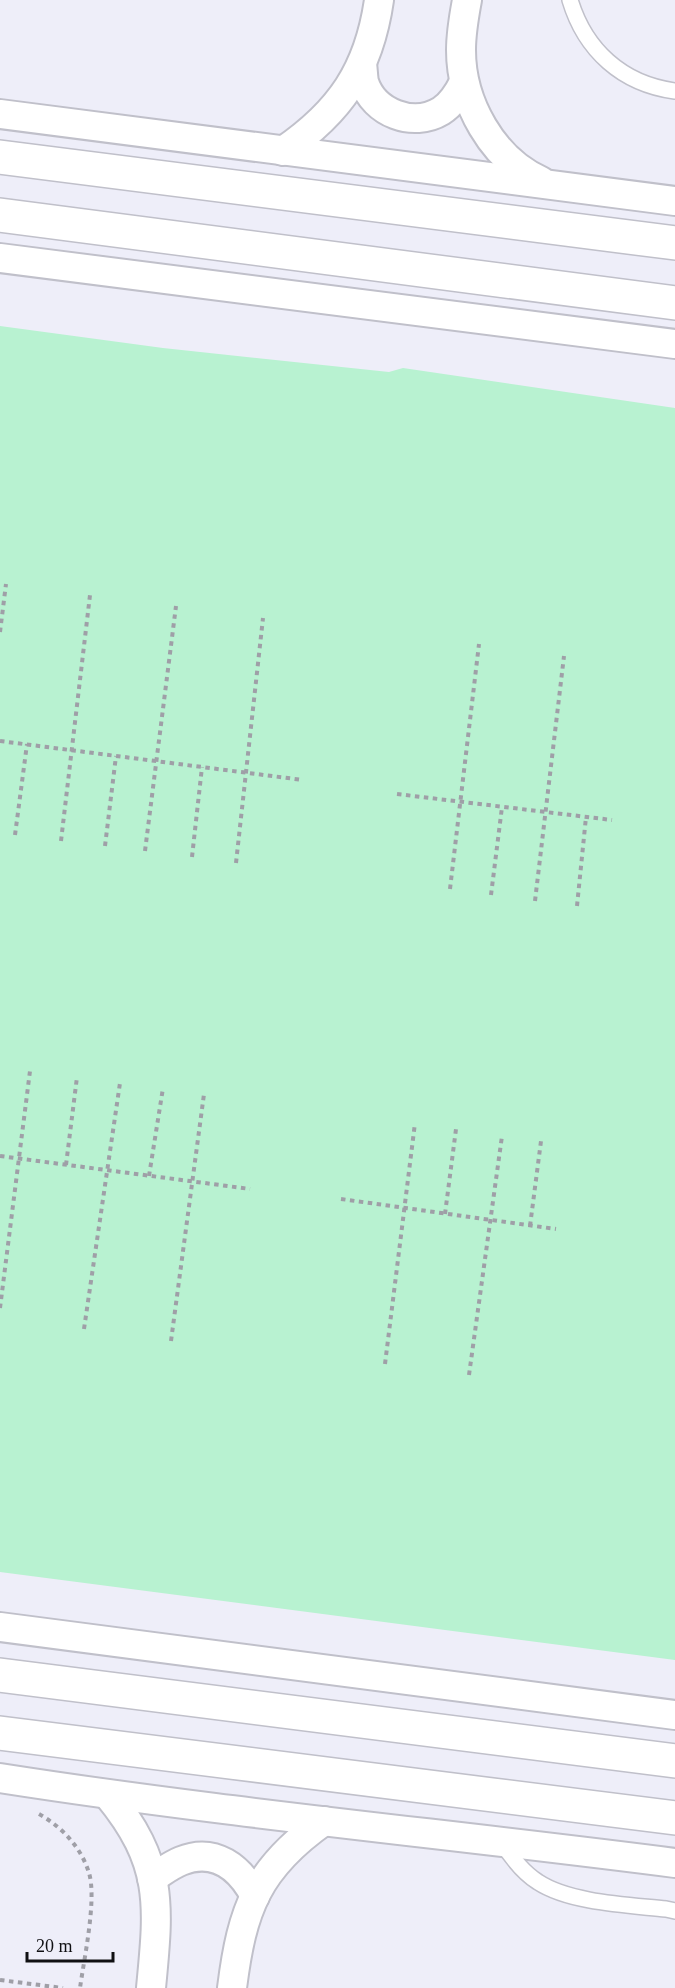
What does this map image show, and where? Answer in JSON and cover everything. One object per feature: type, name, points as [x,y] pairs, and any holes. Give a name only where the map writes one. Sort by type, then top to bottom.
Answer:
[{"type":"street","points":[[283,151],[308,134],[348,90],[362,64],[372,37],[380,0]]},
{"type":"street","points":[[467,0],[461,50],[464,82],[474,111],[489,137],[508,159],[533,177],[551,185]]},
{"type":"street","points":[[362,64],[364,82],[373,99],[387,111],[405,118],[424,118],[441,111],[455,99],[464,82]]},
{"type":"street","points":[[0,114],[675,201]]},
{"type":"street","points":[[0,157],[675,243]]},
{"type":"street","points":[[0,215],[675,303]]},
{"type":"street","points":[[0,258],[675,344]]},
{"type":"street","points":[[0,1627],[675,1715]]},
{"type":"street","points":[[0,1675],[675,1761]]},
{"type":"street","points":[[0,1733],[675,1818]]},
{"type":"street","points":[[0,1778],[108,1795],[675,1863]]},
{"type":"street","points":[[108,1795],[126,1817],[141,1842],[152,1878],[157,1903],[157,1927],[151,1988]]},
{"type":"street","points":[[232,1988],[237,1950],[244,1922],[255,1896],[279,1859],[300,1838],[324,1821]]},
{"type":"street","points":[[152,1878],[182,1860],[197,1857],[211,1858],[238,1871],[255,1896]]},
{"type":"lane","points":[[570,0],[576,21],[593,47],[614,68],[641,83],[675,91]]},
{"type":"lane","points":[[501,1841],[523,1870],[538,1882],[555,1891],[573,1897],[675,1911]]},
{"type":"path","points":[[0,632],[6,584]]},
{"type":"path","points":[[61,841],[90,595]]},
{"type":"path","points":[[145,851],[176,606]]},
{"type":"path","points":[[236,863],[263,618]]},
{"type":"path","points":[[450,889],[479,644]]},
{"type":"path","points":[[535,901],[564,656]]},
{"type":"path","points":[[0,741],[303,780]]},
{"type":"path","points":[[15,835],[27,744]]},
{"type":"path","points":[[105,846],[116,756]]},
{"type":"path","points":[[192,857],[202,767]]},
{"type":"path","points":[[397,794],[612,820]]},
{"type":"path","points":[[491,895],[502,807]]},
{"type":"path","points":[[577,906],[586,817]]},
{"type":"path","points":[[0,1308],[30,1071]]},
{"type":"path","points":[[66,1165],[77,1077]]},
{"type":"path","points":[[84,1329],[120,1083]]},
{"type":"path","points":[[149,1176],[163,1088]]},
{"type":"path","points":[[171,1341],[204,1094]]},
{"type":"path","points":[[385,1364],[415,1123]]},
{"type":"path","points":[[445,1214],[456,1129]]},
{"type":"path","points":[[469,1375],[502,1136]]},
{"type":"path","points":[[530,1226],[541,1142]]},
{"type":"path","points":[[0,1156],[250,1189]]},
{"type":"path","points":[[341,1199],[556,1229]]},
{"type":"path","points":[[30,1812],[40,1814],[62,1828],[77,1848],[89,1873],[92,1898],[80,1988]]},
{"type":"path","points":[[0,1980],[63,1988]]},
{"type":"green space","points":[[0,326],[163,348],[389,372],[403,368],[675,408],[675,1660],[0,1572]]}]
